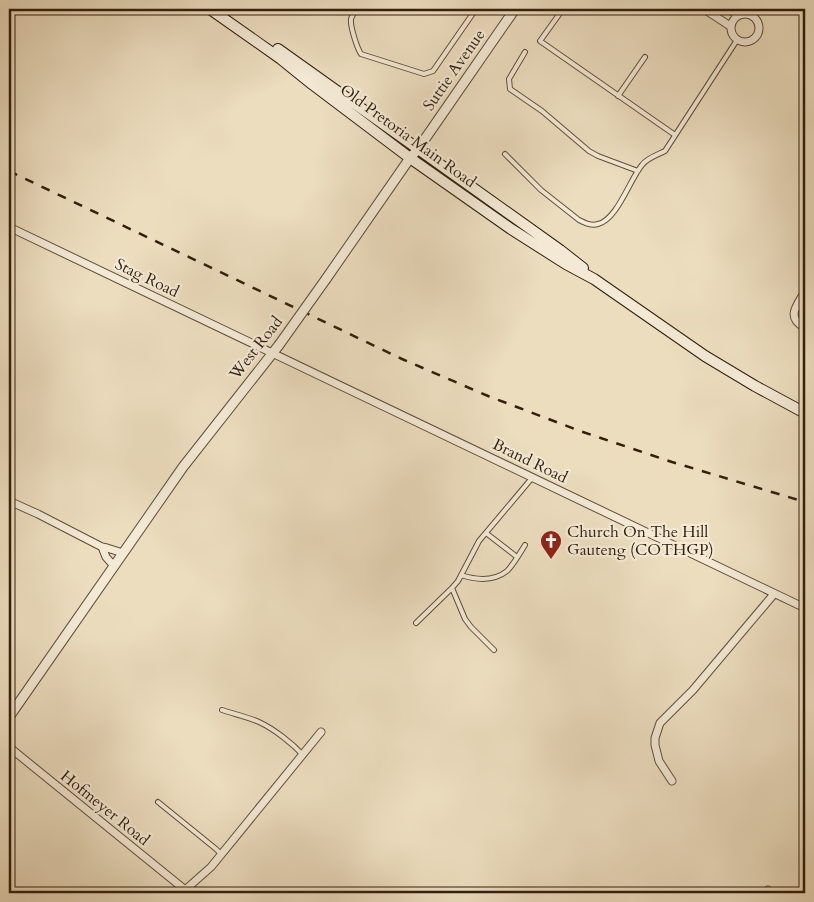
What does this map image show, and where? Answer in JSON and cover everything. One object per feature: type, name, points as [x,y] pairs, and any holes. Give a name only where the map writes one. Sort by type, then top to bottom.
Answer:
[{"type":"main road","name":"Old Pretoria Main Road","points":[[210,9],[281,59],[410,158],[511,229],[566,264],[594,279],[705,356],[805,413]]},
{"type":"main road","name":"Old Pretoria Main Road","points":[[221,9],[574,260],[594,279]]},
{"type":"street","name":"Suttie Avenue","points":[[410,158],[515,9]]},
{"type":"street","points":[[704,9],[730,26]]},
{"type":"street","points":[[728,9],[738,15]]},
{"type":"street","points":[[745,13],[753,16],[759,24],[756,37],[747,42],[737,40],[732,34],[730,26],[738,15],[745,13]]},
{"type":"street","name":"West Road","points":[[9,717],[183,467],[273,354],[410,158]]},
{"type":"street","name":"Stag Road","points":[[9,227],[273,354]]},
{"type":"street","points":[[805,291],[794,314],[795,320],[805,328]]},
{"type":"street","name":"Brand Road","points":[[273,354],[805,608]]},
{"type":"street","points":[[9,501],[102,547],[123,553]]},
{"type":"street","points":[[102,547],[106,557],[114,566]]},
{"type":"street","points":[[672,781],[659,761],[655,745],[655,738],[660,723],[693,690],[774,594]]},
{"type":"street","name":"Hofmeyer Road","points":[[9,747],[187,891],[222,855],[321,732]]},
{"type":"lane","points":[[358,9],[351,18],[361,54],[424,74],[433,71],[476,9]]},
{"type":"lane","points":[[563,9],[540,41],[675,135]]},
{"type":"lane","points":[[753,16],[757,9]]},
{"type":"lane","points":[[505,154],[541,190],[579,220],[586,224],[595,225],[603,222],[616,209],[642,165],[665,151],[737,40]]},
{"type":"lane","points":[[525,52],[509,79],[510,89],[542,111],[589,151],[638,171]]},
{"type":"lane","points":[[618,96],[645,57]]},
{"type":"lane","points":[[416,623],[452,588],[473,551],[486,533],[532,478]]},
{"type":"lane","points":[[486,533],[517,557]]},
{"type":"lane","points":[[461,575],[481,580],[492,578],[506,571],[525,545]]},
{"type":"lane","points":[[452,588],[466,620],[494,650]]},
{"type":"lane","points":[[222,710],[259,722],[296,747],[303,755]]},
{"type":"lane","points":[[158,802],[222,855]]},
{"type":"railway","points":[[9,171],[402,359],[488,396],[580,431],[672,462],[805,502]]},
{"type":"place","name":"Church On The Hill Gauteng (COTHGP)","points":[[551,560]]}]
